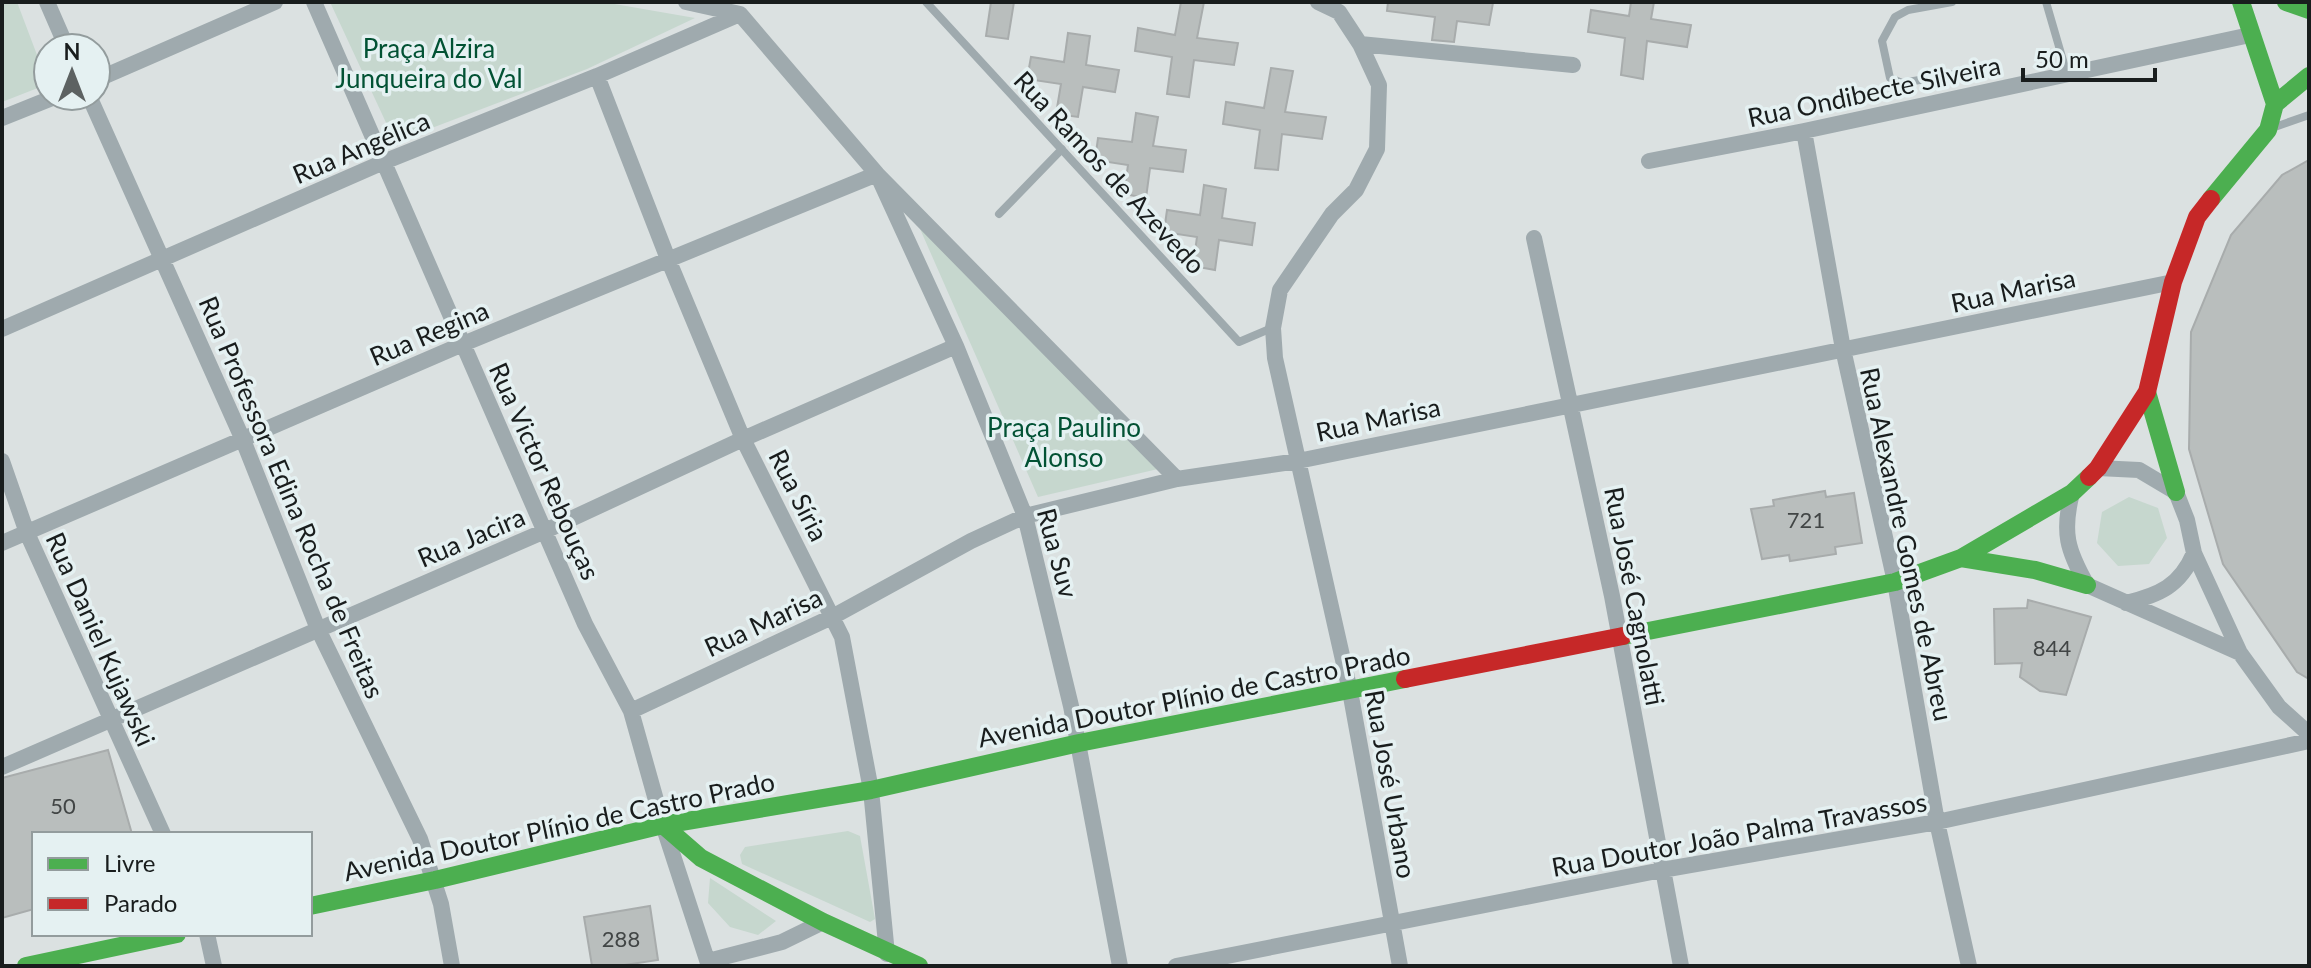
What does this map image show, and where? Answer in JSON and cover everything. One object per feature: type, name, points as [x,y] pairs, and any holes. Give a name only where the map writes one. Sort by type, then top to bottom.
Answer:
[{"type":"street","points":[[47,2],[60,32]]},
{"type":"street","points":[[112,73],[275,2]]},
{"type":"street","name":"Rua Victor Rebouças","points":[[314,2],[386,161],[585,624],[631,711],[663,825],[708,963]]},
{"type":"street","points":[[686,2],[740,14],[877,174],[1177,479]]},
{"type":"street","name":"Rua José Urbano","points":[[1318,2],[1339,12],[1360,44],[1379,85],[1377,149],[1356,190],[1332,214],[1280,290],[1273,328],[1275,358],[1350,691],[1400,966]]},
{"type":"street","points":[[2241,2],[2275,104],[2309,76]]},
{"type":"street","points":[[2286,2],[2309,10]]},
{"type":"street","name":"Rua Angélica","points":[[2,329],[386,161],[597,76],[740,14]]},
{"type":"street","name":"Rua Ondibecte Silveira","points":[[1649,161],[1804,131],[2250,35]]},
{"type":"street","points":[[1360,44],[1573,65]]},
{"type":"street","name":"Rua Síria","points":[[597,76],[668,259],[743,439],[842,637],[871,790],[887,954]]},
{"type":"street","name":"Avenida Doutor Plínio de Castro Prado","points":[[312,906],[435,880],[663,825],[871,790],[1079,743],[1895,582],[1961,558],[2072,493],[2098,468],[2147,392],[2173,282],[2197,217],[2268,130],[2275,104]]},
{"type":"street","points":[[2,118],[32,106]]},
{"type":"street","name":"Rua Professora Edina Rocha de Freitas","points":[[96,112],[243,440],[318,629],[420,839],[435,880],[452,966]]},
{"type":"street","name":"Rua Alexandre Gomes de Abreu","points":[[1804,131],[1843,349],[1895,582],[1937,822],[1969,966]]},
{"type":"street","name":"Rua Regina","points":[[2,543],[463,344],[877,174]]},
{"type":"street","name":"Rua Suv","points":[[877,174],[956,346],[1025,516],[1079,743],[1120,966]]},
{"type":"street","name":"Rua José Cagnolatti","points":[[1534,238],[1620,637],[1681,966]]},
{"type":"street","name":"Rua Marisa","points":[[631,711],[834,616],[971,541],[1025,516],[1177,479],[1298,461],[2173,282]]},
{"type":"street","name":"Rua Jacira","points":[[2,767],[545,531],[743,439],[956,346]]},
{"type":"street","points":[[2147,392],[2187,520],[2194,553],[2240,653],[2279,707],[2309,734]]},
{"type":"street","name":"Rua Daniel Kujawski","points":[[2,461],[27,533],[162,832]]},
{"type":"street","points":[[2098,468],[2139,470],[2176,492]]},
{"type":"street","points":[[2072,493],[2066,518],[2068,541],[2075,564],[2087,585]]},
{"type":"street","points":[[2126,603],[2153,596],[2176,582],[2188,568],[2194,553]]},
{"type":"street","points":[[1961,558],[2035,570],[2087,585],[2240,653]]},
{"type":"street","name":"Rua Doutor João Palma Travassos","points":[[1176,966],[1662,870],[1937,822],[2309,741]]},
{"type":"street","points":[[663,825],[701,858],[887,954],[919,966]]},
{"type":"street","points":[[708,963],[782,942],[823,922]]},
{"type":"street","points":[[26,966],[168,936]]},
{"type":"street","points":[[207,936],[214,966]]},
{"type":"lane","name":"Rua Ramos de Azevedo","points":[[926,2],[1239,342],[1273,328]]},
{"type":"lane","points":[[1952,2],[1908,10],[1895,17],[1882,41],[1890,78],[1902,83],[1966,72]]},
{"type":"lane","points":[[2046,2],[2067,74]]},
{"type":"lane","points":[[2268,130],[2309,115]]},
{"type":"lane","points":[[999,214],[1062,149]]},
{"type":"green space","points":[[2,2],[17,2],[32,42],[32,90],[2,102]]},
{"type":"green space","name":"Praça Alzira Junqueira do Val","points":[[330,2],[603,2],[695,18],[587,69],[395,142]]},
{"type":"green space","name":"Praça Paulino Alonso","points":[[917,222],[1158,469],[1038,497]]},
{"type":"green space","points":[[2129,497],[2158,508],[2167,538],[2149,564],[2118,566],[2097,543],[2102,512]]},
{"type":"green space","points":[[848,831],[860,836],[875,919],[870,922],[742,864],[740,855],[745,847]]},
{"type":"green space","points":[[710,878],[776,921],[758,935],[730,927],[708,903]]},
{"type":"building","points":[[991,2],[1014,2],[1008,39],[986,36]]},
{"type":"building","points":[[1181,2],[1204,2],[1197,38],[1238,43],[1234,65],[1194,60],[1189,97],[1167,94],[1172,57],[1135,51],[1138,28],[1175,35]]},
{"type":"building","points":[[1388,2],[1493,3],[1489,25],[1457,21],[1454,42],[1432,40],[1435,17],[1387,11]]},
{"type":"building","points":[[1631,2],[1654,2],[1651,19],[1691,25],[1687,47],[1647,41],[1643,79],[1621,75],[1625,38],[1588,32],[1591,10],[1629,16]]},
{"type":"building","points":[[1068,33],[1090,36],[1086,65],[1119,70],[1115,92],[1083,87],[1078,117],[1056,114],[1061,84],[1027,79],[1031,57],[1064,62]]},
{"type":"building","points":[[1271,68],[1293,71],[1285,112],[1326,117],[1322,139],[1282,134],[1278,170],[1255,168],[1260,130],[1223,124],[1226,102],[1264,108]]},
{"type":"building","points":[[1136,113],[1158,117],[1153,146],[1186,150],[1183,172],[1150,168],[1146,198],[1124,194],[1128,165],[1095,160],[1098,138],[1132,142]]},
{"type":"building","points":[[2309,160],[2309,679],[2297,672],[2223,564],[2189,449],[2191,332],[2231,235],[2282,175]]},
{"type":"building","points":[[1204,185],[1226,189],[1222,218],[1255,223],[1252,245],[1219,240],[1215,270],[1193,266],[1197,237],[1164,232],[1167,210],[1200,215]]},
{"type":"building","points":[[1825,491],[1826,497],[1854,493],[1862,543],[1835,547],[1836,554],[1790,561],[1789,555],[1762,559],[1751,509],[1774,506],[1773,500]]},
{"type":"building","points":[[2028,600],[2091,617],[2066,695],[2040,691],[2020,677],[2022,663],[1995,664],[1994,609],[2027,608]]},
{"type":"building","points":[[108,750],[131,832],[32,832],[32,910],[2,918],[2,778]]},
{"type":"building","points":[[650,906],[658,960],[592,966],[584,917]]},
{"type":"traffic: fast","points":[[2211,199],[2268,130],[2275,104],[2241,2]]},
{"type":"traffic: fast","points":[[2286,2],[2309,10]]},
{"type":"traffic: fast","points":[[2275,104],[2309,76]]},
{"type":"traffic: fast","points":[[2147,392],[2176,492]]},
{"type":"traffic: fast","points":[[1623,636],[1895,582],[1961,558],[2072,493],[2089,477]]},
{"type":"traffic: fast","points":[[1961,558],[2035,570],[2087,585]]},
{"type":"traffic: fast","points":[[312,906],[435,880],[663,825],[871,790],[1079,743],[1405,679]]},
{"type":"traffic: fast","points":[[663,825],[701,858],[823,922],[919,966]]},
{"type":"traffic: fast","points":[[26,966],[168,936]]},
{"type":"traffic: jam","points":[[2089,477],[2147,392],[2173,282],[2197,217],[2211,199]]},
{"type":"traffic: jam","points":[[1405,679],[1623,636]]}]
